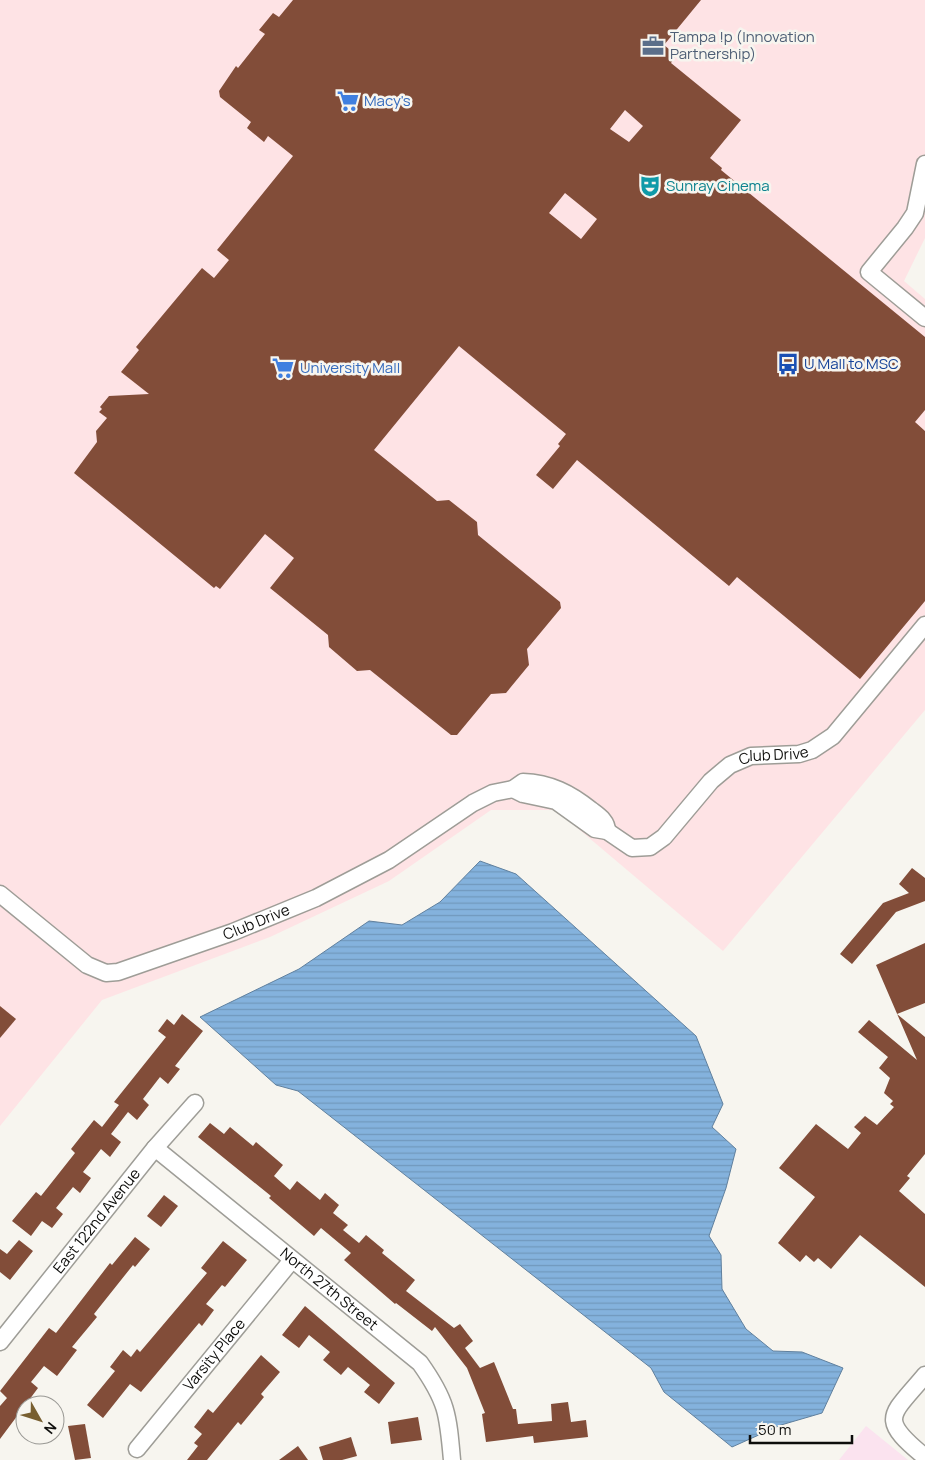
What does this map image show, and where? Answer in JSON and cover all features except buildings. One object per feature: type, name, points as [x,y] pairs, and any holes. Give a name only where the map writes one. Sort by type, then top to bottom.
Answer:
[{"type":"street","points":[[925,164],[915,213],[869,272],[925,318]]},
{"type":"street","name":"Club Drive","points":[[0,894],[87,965],[106,972],[118,972],[259,922],[316,898],[388,860],[473,803],[493,793],[513,789],[523,782],[558,789],[575,798],[603,820],[607,831],[632,848],[650,846],[664,837],[706,786],[730,765],[751,756],[799,754],[823,744],[842,727],[925,625]]},
{"type":"street","name":"East 122nd Avenue","points":[[0,1342],[155,1148],[195,1102]]},
{"type":"street","name":"North 27th Street","points":[[155,1148],[420,1362],[439,1390],[449,1418],[452,1460]]},
{"type":"street","name":"Varsity Place","points":[[137,1449],[292,1260]]},
{"type":"street","points":[[925,1374],[897,1409],[893,1420],[897,1432],[925,1457]]},
{"type":"shaded area","points":[[0,0],[925,0],[925,238],[904,281],[925,299],[925,710],[723,951],[556,810],[491,810],[389,881],[270,937],[102,1000],[0,1126]]},
{"type":"shaded area","points":[[866,1426],[908,1460],[839,1460]]},
{"type":"water","points":[[480,861],[516,874],[696,1036],[723,1104],[712,1127],[736,1149],[726,1188],[709,1236],[721,1255],[722,1289],[746,1329],[773,1351],[802,1352],[843,1368],[822,1413],[781,1425],[732,1447],[664,1392],[651,1368],[298,1091],[276,1085],[200,1017],[299,969],[369,921],[402,925],[440,902]]},
{"type":"place","name":"Tampa !p (Innovation Partnership)","points":[[653,46]]},
{"type":"place","name":"Macy's","points":[[348,101]]},
{"type":"place","name":"Sunray Cinema","points":[[650,186]]},
{"type":"place","name":"U Mall to MSC","points":[[788,364]]},
{"type":"place","name":"University Mall","points":[[283,368]]}]
